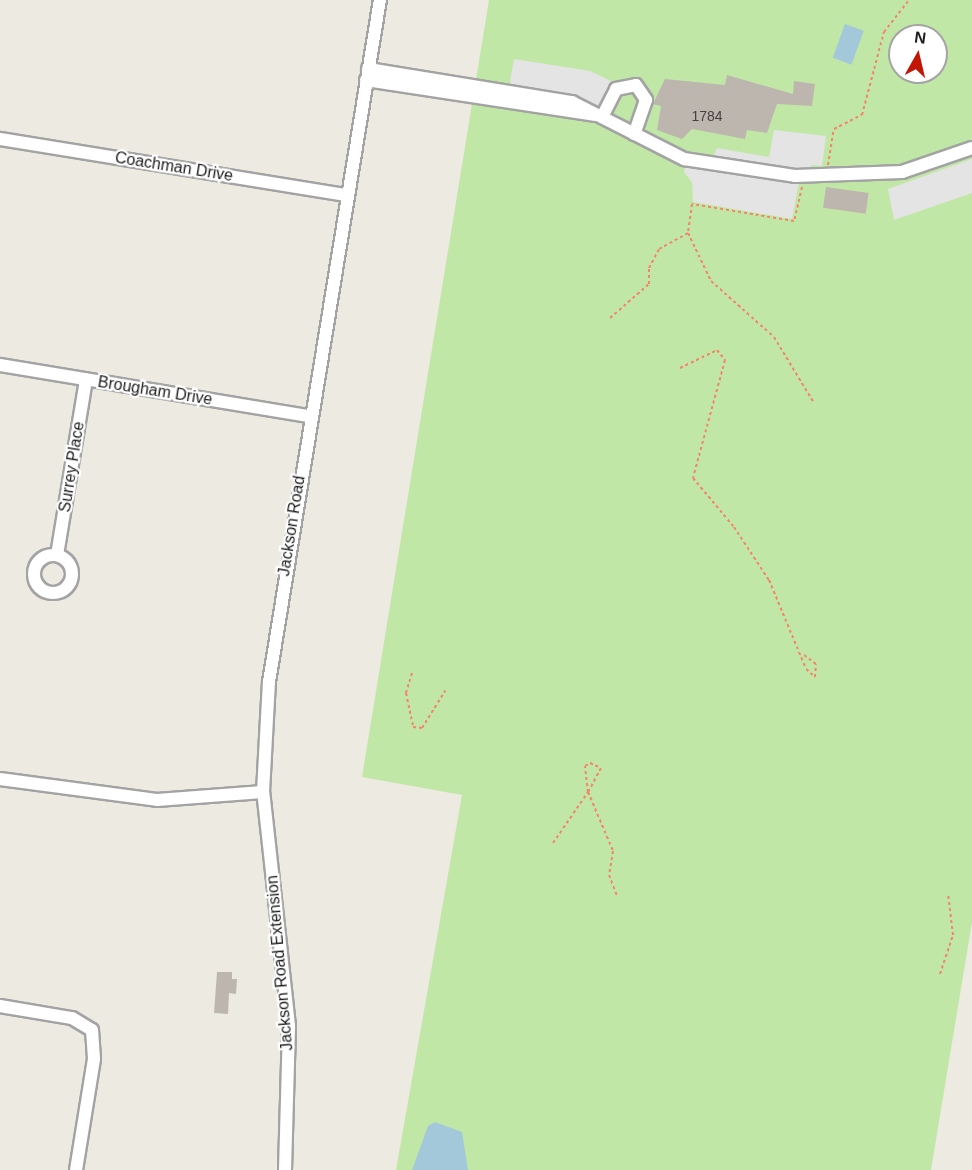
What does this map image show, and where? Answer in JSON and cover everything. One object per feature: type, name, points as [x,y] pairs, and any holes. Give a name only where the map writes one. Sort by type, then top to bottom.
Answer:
[{"type":"street","name":"Jackson Road","points":[[263,792],[269,682],[309,416],[380,0]]},
{"type":"street","points":[[367,74],[572,102],[684,159],[773,172],[902,172],[972,148]]},
{"type":"street","points":[[600,116],[611,100],[626,85],[645,92],[634,134]]},
{"type":"street","name":"Coachman Drive","points":[[0,139],[347,195]]},
{"type":"street","name":"Brougham Drive","points":[[0,366],[309,416]]},
{"type":"street","name":"Surrey Place","points":[[57,555],[86,380]]},
{"type":"street","points":[[0,779],[157,800],[263,792]]},
{"type":"street","name":"Jackson Road Extension","points":[[263,792],[289,1026],[285,1170]]},
{"type":"street","points":[[0,1006],[72,1018],[92,1030],[94,1059],[76,1170]]},
{"type":"path","points":[[828,168],[834,129],[862,115],[884,32],[909,0]]},
{"type":"path","points":[[809,181],[799,194],[794,221],[692,204],[688,233],[711,281],[774,337],[814,403]]},
{"type":"path","points":[[610,318],[649,284],[649,268],[659,249],[688,233]]},
{"type":"path","points":[[680,368],[717,350],[725,360],[725,375],[693,478],[734,527],[769,580],[804,655],[806,669],[815,677],[816,664],[804,655]]},
{"type":"path","points":[[412,673],[406,693],[412,727],[422,728],[445,691]]},
{"type":"path","points":[[553,843],[588,792],[601,768],[598,763],[585,766],[588,792],[613,851],[609,874],[617,896]]},
{"type":"path","points":[[940,974],[953,935],[948,893]]},
{"type":"green space","points":[[489,0],[972,0],[972,922],[931,1170],[396,1170],[462,795],[362,777]]},
{"type":"shaded area","points":[[514,59],[590,71],[613,82],[598,108],[509,88]]},
{"type":"shaded area","points":[[774,130],[826,136],[822,166],[812,165],[799,182],[792,219],[693,202],[692,182],[684,172],[688,152],[713,157],[717,148],[769,157]]},
{"type":"shaded area","points":[[972,159],[972,193],[894,220],[888,189]]},
{"type":"water","points":[[845,24],[864,31],[851,65],[833,58]]},
{"type":"water","points":[[435,1122],[462,1132],[468,1170],[412,1170],[428,1126]]},
{"type":"building","points":[[727,75],[793,94],[794,81],[815,84],[812,106],[777,104],[767,133],[747,130],[745,139],[692,129],[682,139],[657,130],[661,106],[653,104],[665,79],[725,85]]},
{"type":"building","points":[[826,187],[869,193],[866,214],[823,208]]},
{"type":"building","points":[[217,972],[232,972],[232,979],[237,979],[236,994],[229,993],[228,1014],[214,1013]]}]
